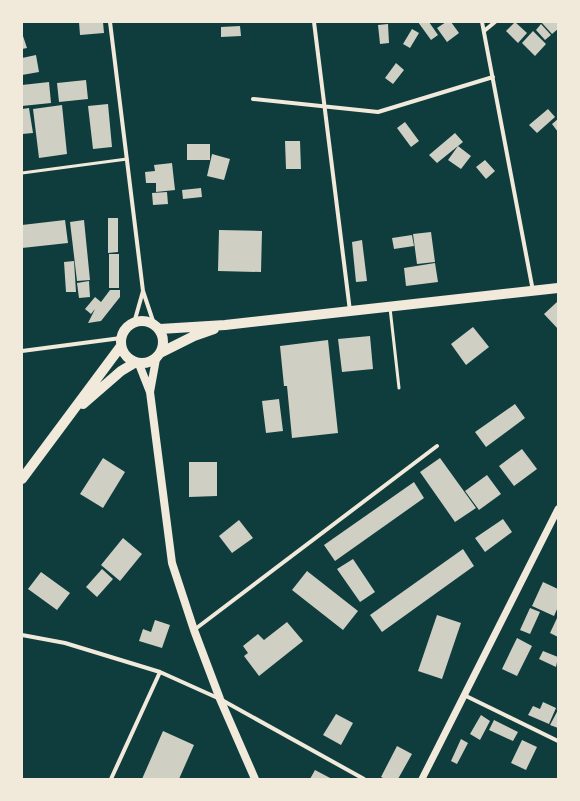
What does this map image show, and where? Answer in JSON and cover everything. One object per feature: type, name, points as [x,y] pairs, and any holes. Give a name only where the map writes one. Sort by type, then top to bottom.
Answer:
[{"type":"main road","points":[[22,479],[62,426],[121,342],[125,330],[134,323],[147,321],[157,326],[225,325],[558,288]]},
{"type":"main road","points":[[121,342],[124,354],[130,360],[137,363],[148,363],[194,336],[225,325]]},
{"type":"main road","points":[[150,392],[159,356],[164,344],[157,326]]},
{"type":"main road","points":[[137,363],[150,392],[172,563],[194,630],[220,699],[255,779]]},
{"type":"main road","points":[[62,426],[98,390],[121,371],[137,363]]},
{"type":"street","points":[[110,22],[143,291],[157,326]]},
{"type":"street","points":[[314,22],[350,311]]},
{"type":"street","points":[[482,22],[533,291]]},
{"type":"street","points":[[484,31],[495,22]]},
{"type":"street","points":[[253,99],[378,112],[493,77]]},
{"type":"street","points":[[134,323],[143,291]]},
{"type":"street","points":[[22,351],[121,342]]},
{"type":"street","points":[[194,630],[437,446]]},
{"type":"street","points":[[422,779],[466,696],[558,510]]},
{"type":"street","points":[[23,634],[65,643],[160,672],[220,699],[364,779]]},
{"type":"street","points":[[111,779],[160,672]]},
{"type":"street","points":[[466,696],[558,741]]},
{"type":"lane","points":[[22,174],[127,159]]},
{"type":"lane","points":[[390,307],[399,388]]},
{"type":"building","points":[[79,22],[103,22],[104,33],[80,35]]},
{"type":"building","points":[[418,22],[429,22],[438,35],[431,40]]},
{"type":"building","points":[[446,22],[451,22],[459,33],[447,42],[437,28]]},
{"type":"building","points":[[515,22],[527,33],[518,43],[506,31]]},
{"type":"building","points":[[558,22],[558,29],[552,34],[542,23]]},
{"type":"building","points":[[388,24],[389,43],[380,44],[378,25]]},
{"type":"building","points":[[541,24],[551,35],[545,40],[536,30]]},
{"type":"building","points":[[240,26],[241,36],[221,37],[221,27]]},
{"type":"building","points":[[412,29],[419,33],[410,48],[403,44]]},
{"type":"building","points":[[533,31],[546,44],[535,56],[522,43]]},
{"type":"building","points":[[22,33],[27,48],[22,49]]},
{"type":"building","points":[[36,55],[39,72],[22,75],[22,58]]},
{"type":"building","points":[[396,63],[404,70],[393,84],[385,78]]},
{"type":"building","points":[[86,80],[88,99],[59,102],[57,83]]},
{"type":"building","points":[[49,82],[51,103],[22,106],[22,85]]},
{"type":"building","points":[[108,104],[112,147],[93,149],[88,106]]},
{"type":"building","points":[[62,105],[67,154],[39,158],[33,109]]},
{"type":"building","points":[[29,108],[33,133],[22,134],[22,109]]},
{"type":"building","points":[[548,109],[555,117],[537,133],[529,125]]},
{"type":"building","points":[[558,119],[558,132],[552,124]]},
{"type":"building","points":[[405,122],[419,141],[411,147],[397,128]]},
{"type":"building","points":[[455,133],[463,142],[437,163],[429,155]]},
{"type":"building","points":[[285,141],[300,141],[301,169],[286,169]]},
{"type":"building","points":[[187,144],[210,144],[210,160],[187,160]]},
{"type":"building","points":[[458,146],[471,156],[461,169],[448,160]]},
{"type":"building","points":[[212,154],[230,159],[224,180],[207,176]]},
{"type":"building","points":[[485,160],[495,171],[486,179],[476,167]]},
{"type":"building","points":[[172,163],[175,190],[156,192],[156,183],[146,183],[145,172],[155,171],[154,165]]},
{"type":"building","points":[[201,188],[202,197],[183,199],[182,190]]},
{"type":"building","points":[[167,192],[168,204],[153,205],[152,193]]},
{"type":"building","points":[[108,218],[118,218],[118,252],[108,253]]},
{"type":"building","points":[[65,220],[68,243],[22,248],[22,225]]},
{"type":"building","points":[[84,220],[90,280],[77,281],[70,222]]},
{"type":"building","points":[[219,230],[262,231],[261,272],[218,271]]},
{"type":"building","points":[[431,232],[435,262],[417,264],[413,234]]},
{"type":"building","points":[[412,235],[414,246],[394,249],[392,238]]},
{"type":"building","points":[[362,240],[367,281],[356,282],[352,242]]},
{"type":"building","points":[[109,254],[119,254],[119,288],[109,288]]},
{"type":"building","points":[[74,261],[76,292],[66,292],[64,262]]},
{"type":"building","points":[[435,263],[438,282],[406,286],[404,268]]},
{"type":"building","points":[[89,281],[90,297],[79,298],[77,283]]},
{"type":"building","points":[[110,290],[120,290],[120,297],[101,321],[88,323],[95,309],[91,314],[85,309],[95,297],[101,302]]},
{"type":"building","points":[[557,302],[558,303],[558,329],[544,314]]},
{"type":"building","points":[[473,327],[489,347],[466,365],[451,344]]},
{"type":"building","points":[[370,336],[373,369],[342,372],[338,339]]},
{"type":"building","points":[[328,340],[338,433],[292,438],[287,386],[284,386],[280,346]]},
{"type":"building","points":[[279,399],[283,431],[266,433],[262,401]]},
{"type":"building","points":[[515,404],[525,418],[486,447],[475,432]]},
{"type":"building","points":[[522,449],[537,469],[514,486],[499,466]]},
{"type":"building","points":[[103,458],[125,472],[103,508],[80,494]]},
{"type":"building","points":[[440,458],[476,508],[455,522],[420,472]]},
{"type":"building","points":[[189,462],[217,462],[217,496],[189,497]]},
{"type":"building","points":[[487,475],[501,494],[479,510],[465,491]]},
{"type":"building","points":[[414,482],[424,498],[335,561],[324,545]]},
{"type":"building","points":[[503,519],[512,532],[485,552],[475,538]]},
{"type":"building","points":[[239,520],[253,538],[232,553],[219,536]]},
{"type":"building","points":[[123,538],[142,554],[120,581],[101,565]]},
{"type":"building","points":[[463,549],[474,566],[382,632],[370,615]]},
{"type":"building","points":[[353,559],[375,592],[360,602],[337,569]]},
{"type":"building","points":[[102,569],[113,579],[97,597],[86,587]]},
{"type":"building","points":[[307,571],[358,611],[343,630],[292,590]]},
{"type":"building","points":[[41,572],[70,593],[57,610],[28,589]]},
{"type":"building","points":[[543,582],[558,589],[558,607],[554,616],[532,606]]},
{"type":"building","points":[[530,608],[540,612],[530,634],[520,630]]},
{"type":"building","points":[[437,615],[461,623],[442,679],[418,671]]},
{"type":"building","points":[[558,616],[558,637],[550,633]]},
{"type":"building","points":[[155,620],[170,625],[162,648],[139,641],[143,629],[151,632]]},
{"type":"building","points":[[287,622],[303,641],[259,676],[244,656],[248,653],[243,646],[258,634],[264,640]]},
{"type":"building","points":[[517,638],[532,646],[517,676],[502,669]]},
{"type":"building","points":[[543,651],[558,657],[556,667],[539,659]]},
{"type":"building","points":[[543,702],[556,708],[549,724],[528,715],[533,706],[540,709]]},
{"type":"building","points":[[558,710],[558,728],[550,725]]},
{"type":"building","points":[[336,714],[353,723],[341,745],[323,735]]},
{"type":"building","points":[[481,715],[490,721],[480,740],[470,734]]},
{"type":"building","points":[[494,720],[518,732],[513,741],[489,730]]},
{"type":"building","points":[[163,731],[194,745],[179,779],[142,779]]},
{"type":"building","points":[[461,739],[468,743],[457,764],[451,761]]},
{"type":"building","points":[[522,740],[537,747],[526,770],[511,763]]},
{"type":"building","points":[[397,746],[412,754],[398,779],[385,779],[381,777]]},
{"type":"building","points":[[315,770],[332,779],[310,779]]}]
